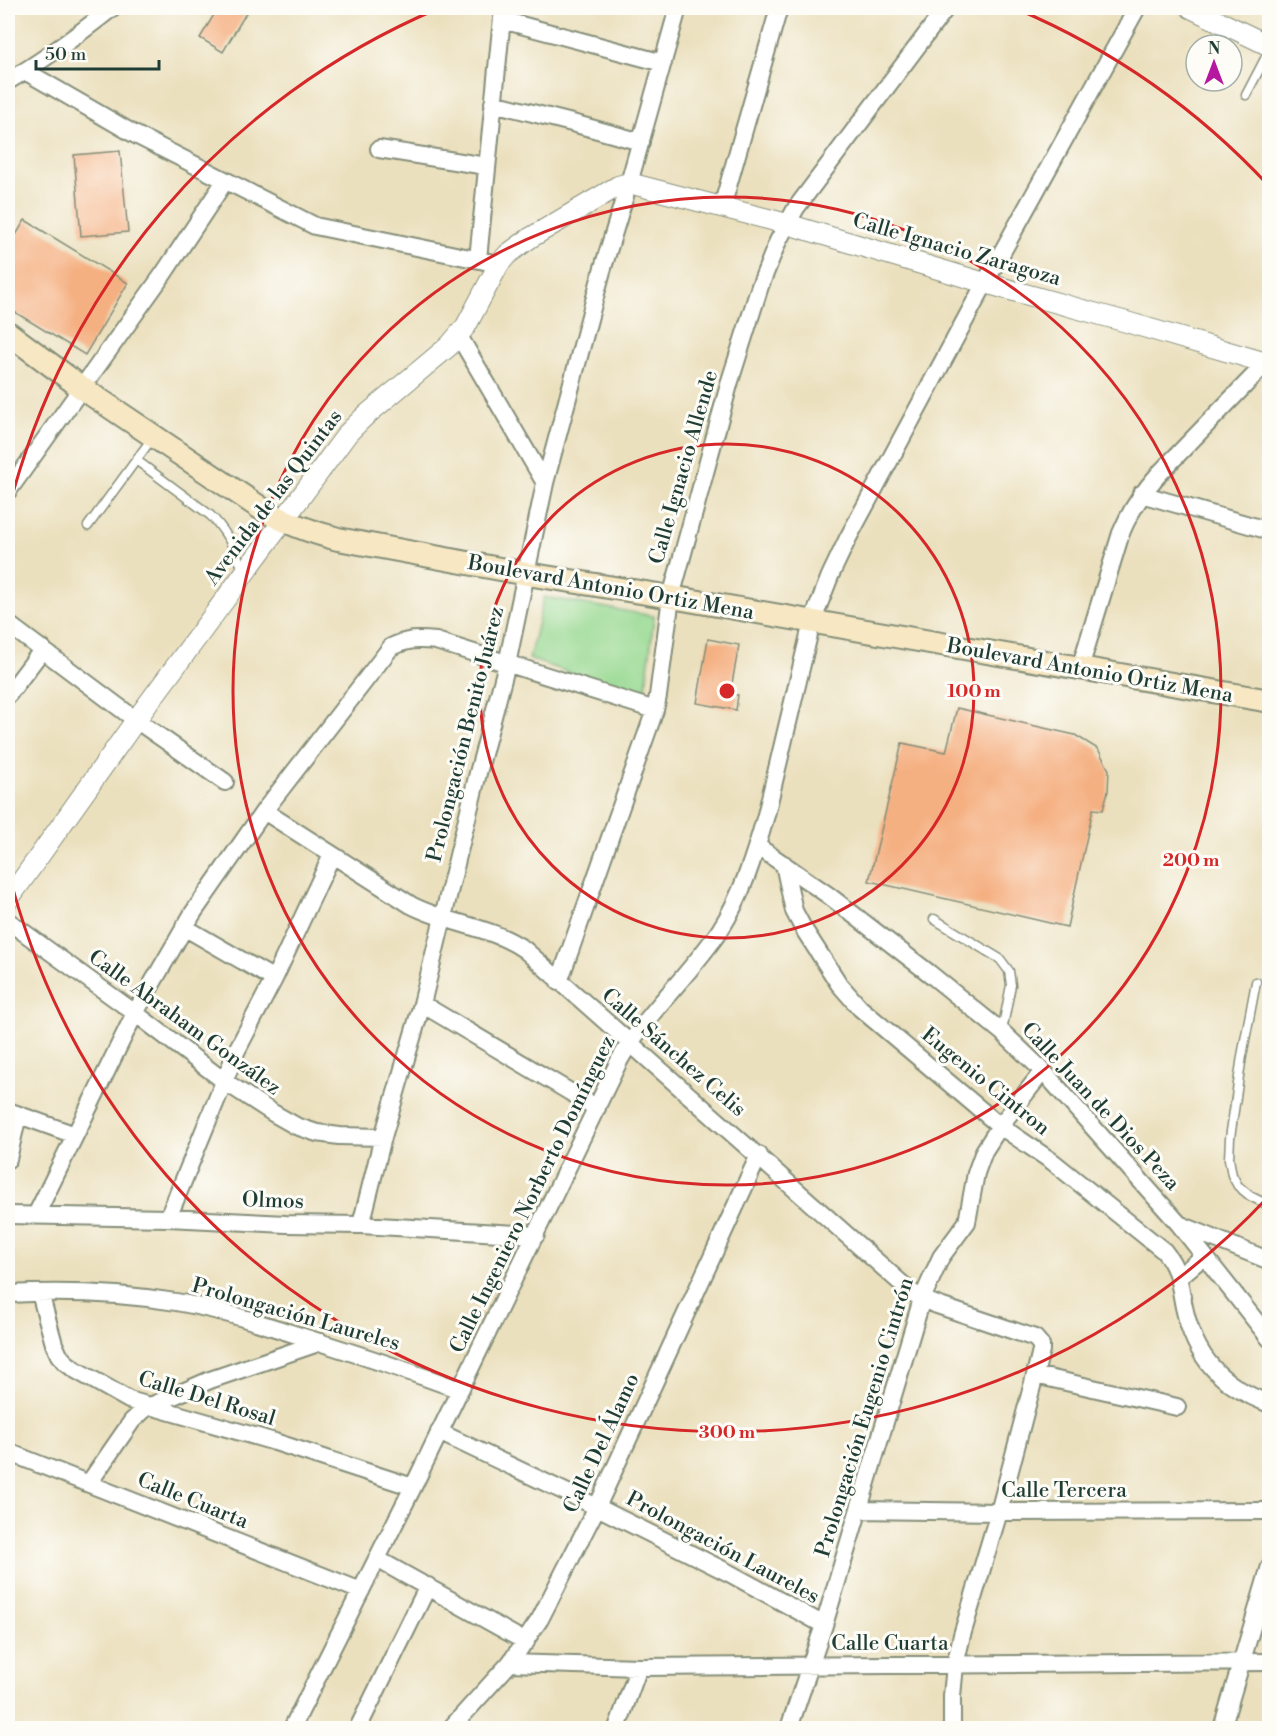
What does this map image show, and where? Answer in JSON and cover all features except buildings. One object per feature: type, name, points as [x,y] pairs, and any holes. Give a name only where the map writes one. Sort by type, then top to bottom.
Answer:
[{"type":"main road","name":"Boulevard Antonio Ortiz Mena","points":[[8,333],[82,388],[262,509],[284,522],[308,531],[338,539],[527,574],[1269,701]]},
{"type":"street","points":[[8,81],[70,41],[112,8]]},
{"type":"street","name":"Prolongación Benito Juárez","points":[[361,1225],[383,1137],[422,1004],[507,664],[545,483],[602,271],[678,8]]},
{"type":"street","points":[[722,207],[779,8]]},
{"type":"street","name":"Calle Ignacio Allende","points":[[559,982],[655,710],[670,597],[760,286],[787,224],[803,199],[946,8]]},
{"type":"street","name":"Calle Ingeniero Norberto Domínguez","points":[[292,1728],[413,1487],[630,1043],[719,931],[729,915],[757,846],[812,622],[830,576],[848,538],[985,284],[1137,8]]},
{"type":"street","points":[[1191,8],[1269,48]]},
{"type":"street","points":[[478,259],[503,14],[663,63]]},
{"type":"street","points":[[25,71],[134,134],[315,226],[499,264]]},
{"type":"street","points":[[493,103],[641,142]]},
{"type":"street","points":[[379,149],[486,165]]},
{"type":"street","points":[[10,482],[82,388],[164,273],[225,181]]},
{"type":"street","name":"Calle Ignacio Zaragoza","points":[[629,183],[787,224],[985,284],[1268,362]]},
{"type":"street","name":"Avenida de las Quintas","points":[[8,900],[136,720],[284,522],[335,449],[364,417],[459,336],[474,313],[499,264],[508,254],[530,238],[618,186],[629,183]]},
{"type":"street","points":[[459,336],[545,483]]},
{"type":"street","points":[[1080,668],[1120,533],[1129,513],[1141,494],[1268,362]]},
{"type":"street","points":[[1141,494],[1269,531]]},
{"type":"street","points":[[8,624],[136,720],[225,782]]},
{"type":"street","points":[[36,1215],[135,1013],[184,927],[264,811],[391,647],[405,640],[418,639],[443,643],[655,710]]},
{"type":"street","points":[[8,695],[43,649]]},
{"type":"street","name":"Calle Sánchez Celis","points":[[264,811],[411,905],[428,914],[499,936],[525,950],[910,1291],[922,1299],[1035,1338],[1041,1345],[1035,1375]]},
{"type":"street","name":"Calle Juan de Dios Peza","points":[[757,846],[828,895],[920,966],[1002,1032],[1043,1071],[1179,1224],[1269,1339]]},
{"type":"street","points":[[168,1218],[237,1050],[274,979],[332,855]]},
{"type":"street","name":"Eugenio Cintron","points":[[784,864],[794,912],[802,928],[848,995],[860,1008],[1000,1126],[1053,1162],[1164,1251],[1179,1277],[1189,1326],[1198,1349],[1216,1372],[1237,1389],[1269,1404]]},
{"type":"street","name":"Calle Abraham González","points":[[8,921],[135,1013],[224,1082],[273,1113],[296,1126],[317,1133],[383,1137]]},
{"type":"street","points":[[184,927],[274,979]]},
{"type":"street","points":[[422,1004],[597,1108]]},
{"type":"street","name":"Prolongación Eugenio Cintrón","points":[[789,1728],[824,1625],[922,1299],[941,1257],[967,1222],[979,1161],[984,1151],[1000,1126],[1043,1071]]},
{"type":"street","points":[[8,1159],[13,1113],[75,1135]]},
{"type":"street","name":"Calle Del Álamo","points":[[451,1728],[510,1664],[540,1619],[597,1507],[759,1155]]},
{"type":"street","name":"Olmos","points":[[8,1215],[361,1225],[536,1235]]},
{"type":"street","points":[[1179,1224],[1269,1261]]},
{"type":"street","points":[[1179,1277],[1204,1256]]},
{"type":"street","name":"Prolongación Laureles","points":[[8,1294],[87,1292],[177,1302],[231,1314],[366,1356],[460,1390]]},
{"type":"street","name":"Calle Del Rosal","points":[[40,1293],[54,1344],[65,1362],[129,1400],[275,1442],[413,1487]]},
{"type":"street","points":[[89,1483],[132,1421],[150,1406],[210,1380],[321,1342]]},
{"type":"street","points":[[952,1728],[955,1665],[962,1635],[999,1512],[1035,1375],[1177,1407]]},
{"type":"street","name":"Prolongación Laureles","points":[[439,1432],[729,1573],[824,1625]]},
{"type":"street","name":"Calle Cuarta","points":[[8,1452],[361,1591]]},
{"type":"street","name":"Calle Tercera","points":[[859,1510],[1269,1511]]},
{"type":"street","points":[[377,1559],[525,1642]]},
{"type":"street","points":[[1222,1728],[1269,1566]]},
{"type":"street","points":[[358,1728],[428,1586]]},
{"type":"street","name":"Calle Cuarta","points":[[510,1664],[639,1667],[1269,1662]]},
{"type":"street","points":[[617,1728],[639,1667]]},
{"type":"lane","points":[[1246,95],[1269,48]]},
{"type":"lane","points":[[88,526],[153,436]]},
{"type":"lane","points":[[136,460],[218,523],[226,534],[245,573]]},
{"type":"lane","points":[[934,919],[1000,959],[1009,971],[1011,985],[1002,1032]]},
{"type":"lane","points":[[1256,982],[1231,1126],[1229,1159],[1232,1174],[1238,1186],[1250,1196],[1269,1206]]},
{"type":"green space","points":[[544,597],[654,616],[645,698],[529,659]]}]
